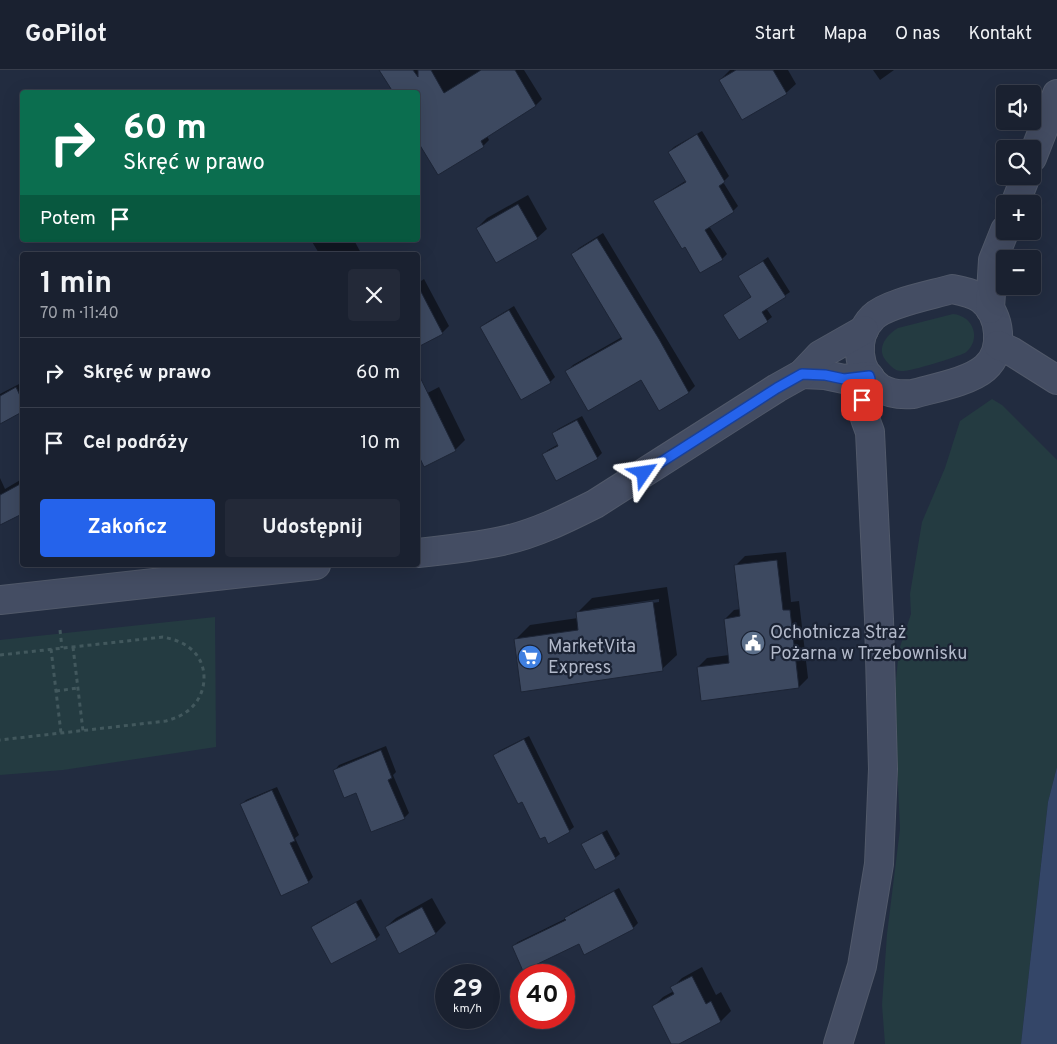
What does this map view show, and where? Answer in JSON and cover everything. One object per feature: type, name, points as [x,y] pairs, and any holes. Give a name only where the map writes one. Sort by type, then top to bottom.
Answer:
[{"type":"street","points":[[1039,140],[1057,94]]},
{"type":"street","points":[[993,260],[952,289],[886,308],[873,316],[864,330],[860,343],[860,353],[864,369],[880,388],[890,393],[913,394],[974,376],[990,362],[998,345],[998,332],[990,309],[993,260],[1001,240]]},
{"type":"street","points":[[952,289],[968,293],[981,300],[990,309]]},
{"type":"street","points":[[420,553],[470,547],[504,540],[564,520],[595,504],[802,374],[820,355],[864,330]]},
{"type":"street","points":[[998,345],[1057,380]]},
{"type":"street","points":[[802,374],[825,375],[844,379],[870,378]]},
{"type":"street","points":[[838,1044],[862,966],[879,864],[883,769],[879,619],[870,432],[864,416],[862,400],[870,378]]},
{"type":"street","points":[[870,432],[885,411],[904,395]]},
{"type":"street","points":[[0,600],[298,567]]},
{"type":"path","points":[[60,630],[62,648]]},
{"type":"path","points":[[0,655],[163,637],[183,643],[192,650],[204,673],[204,684],[198,700],[176,718],[166,721],[0,740]]},
{"type":"path","points":[[73,647],[82,731]]},
{"type":"path","points":[[51,649],[61,733]]},
{"type":"path","points":[[56,691],[78,688]]},
{"type":"green space","points":[[953,314],[966,319],[973,329],[973,342],[965,353],[906,371],[897,370],[884,358],[882,353],[883,344],[889,335],[898,328]]},
{"type":"green space","points":[[992,399],[1002,405],[1057,460],[1057,767],[1048,802],[1021,1044],[885,1044],[882,1005],[887,934],[900,829],[894,699],[899,650],[911,614],[910,594],[922,522],[945,468],[960,421]]},
{"type":"green space","points":[[215,617],[216,747],[63,770],[0,775],[0,640]]},
{"type":"water","points":[[1057,767],[1057,1044],[1021,1044],[1048,802]]},
{"type":"building","points":[[379,70],[413,70],[418,77],[418,70],[431,70],[444,93],[481,70],[515,70],[536,106],[481,141],[484,147],[438,175],[420,145],[420,90],[392,90]]},
{"type":"building","points":[[736,70],[773,70],[787,94],[742,120],[719,80]]},
{"type":"building","points":[[697,134],[725,182],[719,186],[734,212],[705,230],[723,260],[700,273],[685,247],[682,249],[653,201],[686,182],[668,152]]},
{"type":"building","points":[[518,204],[538,239],[496,263],[476,228]]},
{"type":"building","points":[[597,238],[659,339],[689,393],[659,411],[641,380],[588,411],[565,371],[622,339],[571,254]]},
{"type":"building","points":[[763,261],[786,297],[762,312],[768,322],[739,340],[723,315],[751,297],[738,276]]},
{"type":"building","points":[[420,290],[443,334],[420,346]]},
{"type":"building","points":[[509,310],[551,383],[521,400],[480,327]]},
{"type":"building","points":[[420,377],[456,451],[424,467],[420,458]]},
{"type":"building","points":[[16,387],[20,396],[20,413],[0,424],[0,396]]},
{"type":"building","points":[[577,420],[598,459],[556,481],[542,454],[558,446],[552,433]]},
{"type":"building","points":[[20,484],[20,515],[0,525],[0,495]]},
{"type":"building","points":[[777,560],[783,610],[790,610],[799,688],[701,701],[697,667],[729,663],[724,619],[740,616],[734,565]]},
{"type":"building","points":[[653,601],[663,671],[521,692],[514,639],[578,630],[576,612]]},
{"type":"building","points":[[524,739],[570,832],[548,844],[545,837],[540,839],[522,802],[518,804],[493,755]]},
{"type":"building","points":[[381,750],[392,778],[388,780],[405,819],[371,832],[356,793],[344,798],[333,770]]},
{"type":"building","points":[[272,790],[295,841],[290,843],[309,883],[281,896],[240,804]]},
{"type":"building","points":[[602,833],[616,859],[595,870],[581,844]]},
{"type":"building","points":[[614,891],[634,929],[584,955],[579,944],[538,964],[520,964],[512,946],[566,920],[564,918]]},
{"type":"building","points":[[356,902],[377,940],[331,964],[311,927]]},
{"type":"building","points":[[422,907],[436,934],[399,954],[385,927]]},
{"type":"building","points":[[692,976],[706,1004],[711,1001],[721,1022],[679,1044],[671,1044],[652,1006],[674,994],[670,987]]},
{"type":"place","name":"Ochotnicza Straż Pożarna w Trzebownisku","points":[[753,643]]},
{"type":"place","name":"MarketVita Express","points":[[530,657]]},
{"type":"route","points":[[644,473],[802,374],[825,375],[844,379],[869,376],[870,379],[862,400]]}]
